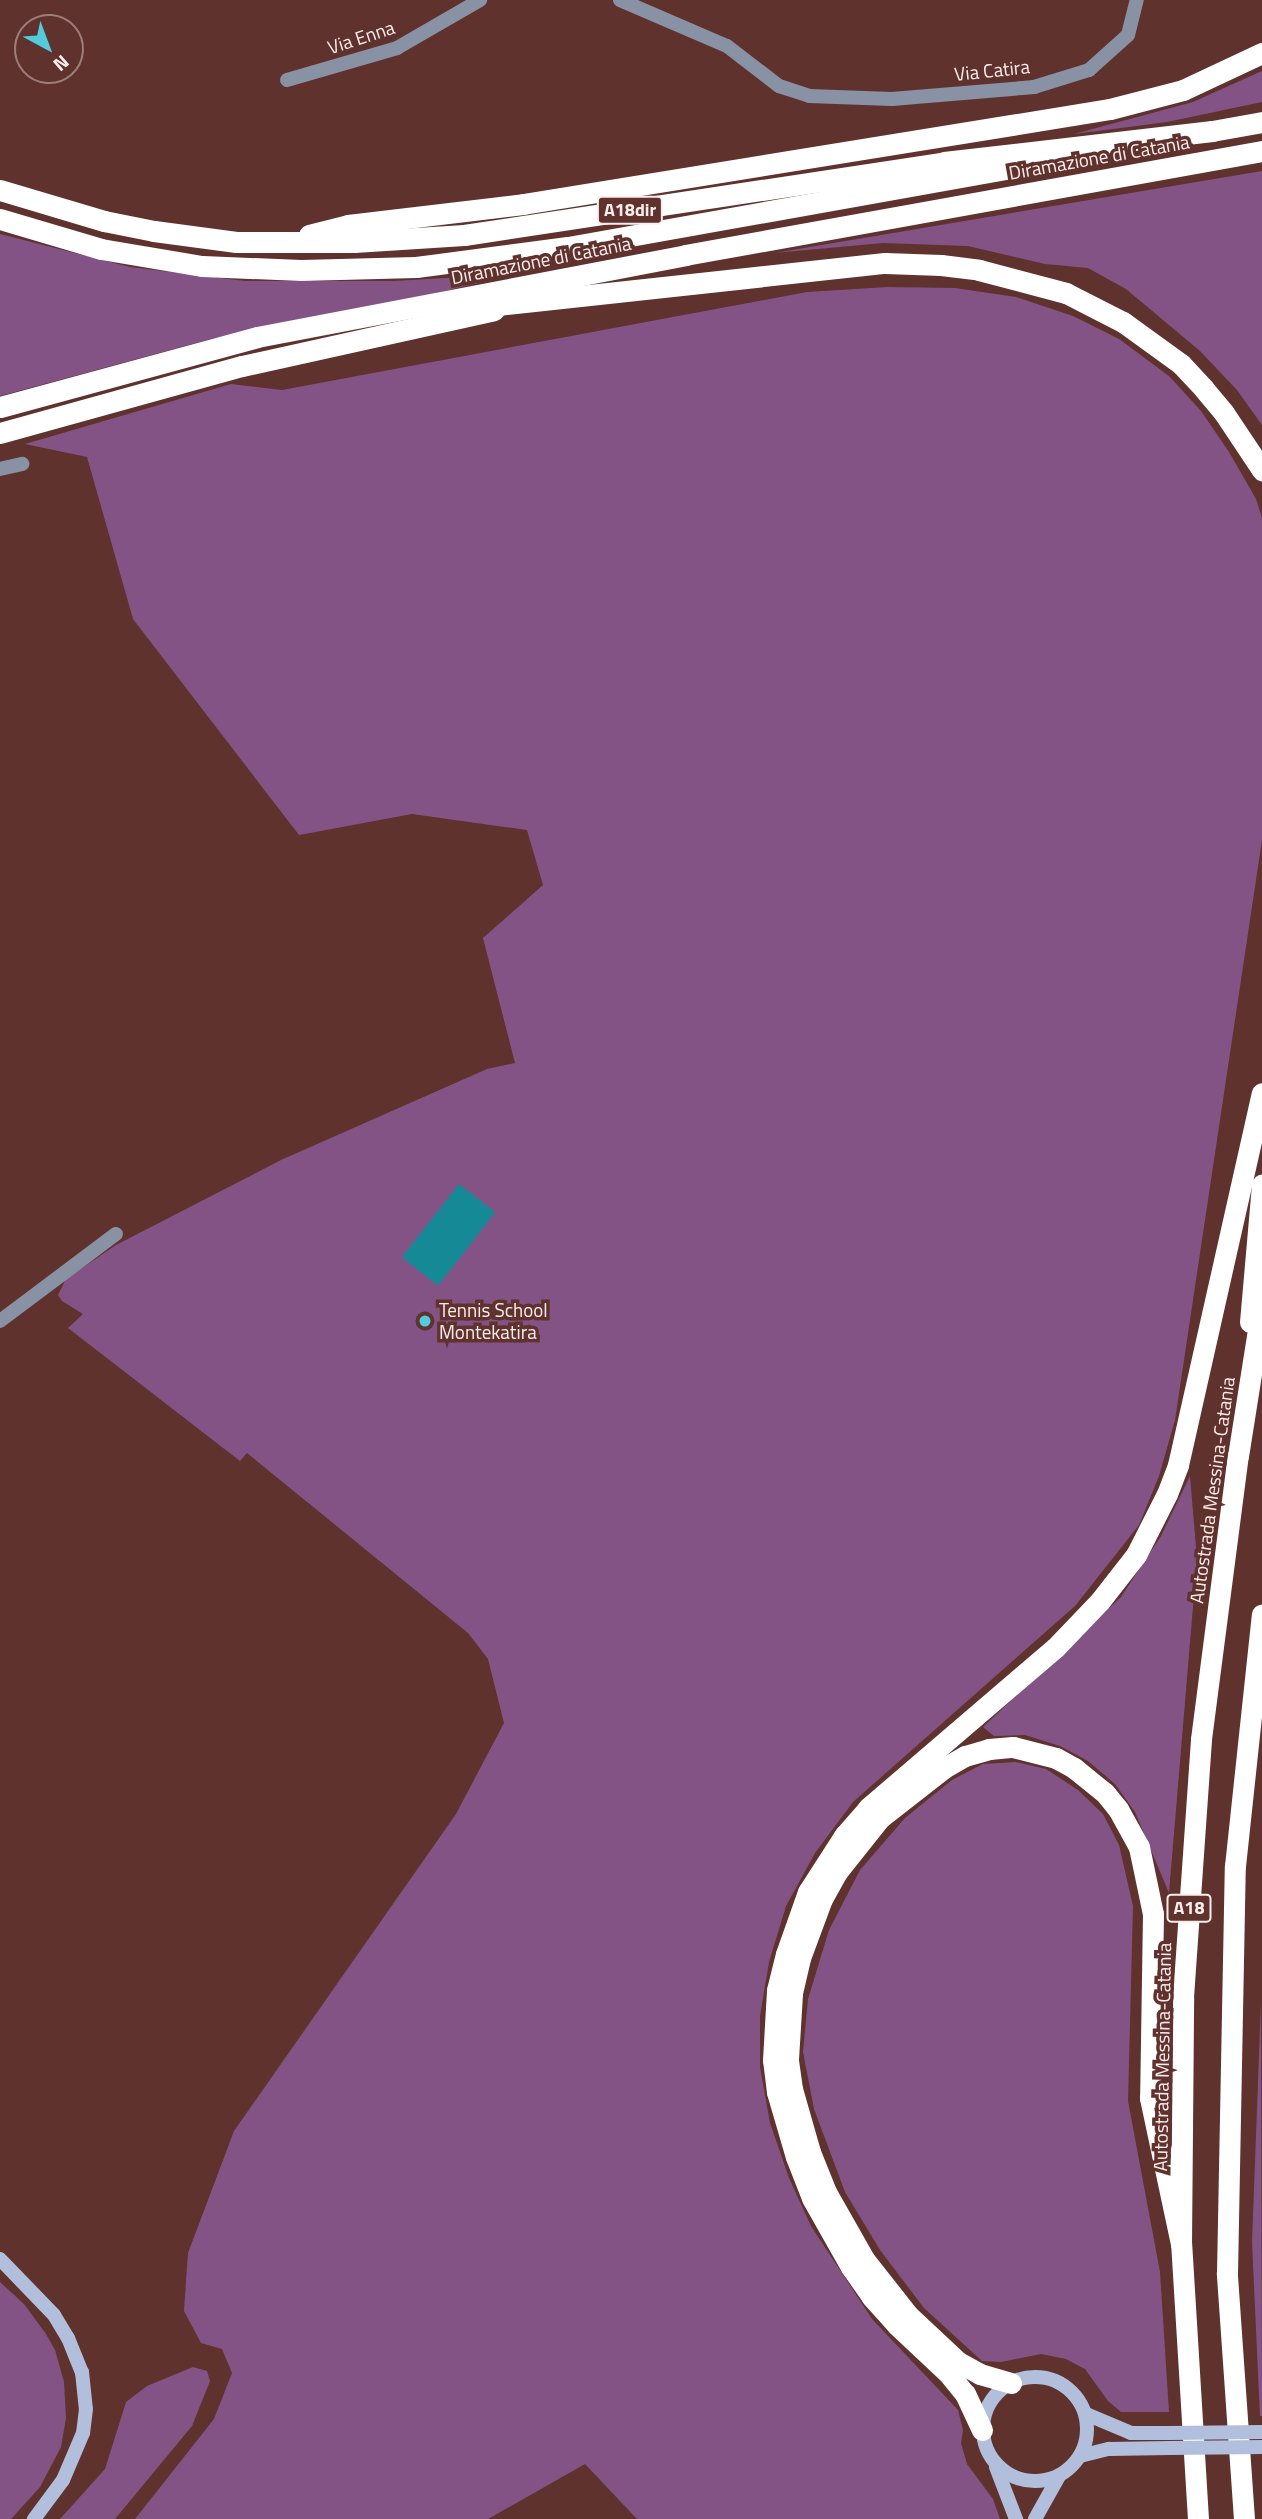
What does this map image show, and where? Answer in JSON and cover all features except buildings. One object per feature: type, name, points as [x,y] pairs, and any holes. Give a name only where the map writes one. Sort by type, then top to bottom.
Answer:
[{"type":"highway","points":[[278,243],[348,225],[523,204],[1110,109],[1183,90],[1262,53]]},
{"type":"highway","name":"Diramazione di Catania","points":[[0,191],[104,221],[154,232],[236,242],[354,242],[464,235],[944,162],[1212,131],[1262,122]]},
{"type":"highway","points":[[0,219],[101,249],[202,265],[301,271],[416,267],[568,247],[1212,131]]},
{"type":"highway","name":"Diramazione di Catania","points":[[0,407],[257,337],[685,255],[1262,152]]},
{"type":"highway","points":[[0,433],[242,366],[529,303],[685,255]]},
{"type":"highway","points":[[371,316],[529,303],[886,263],[941,265],[1024,280],[1066,293],[1124,322],[1181,364],[1224,413],[1262,470]]},
{"type":"highway","points":[[982,2430],[965,2395],[947,2372],[897,2325],[872,2297],[845,2258],[812,2198],[777,2092],[773,2060],[777,1990],[786,1954],[808,1892],[844,1836],[868,1808],[1055,1648],[1100,1601],[1136,1555],[1167,1494],[1178,1465],[1262,1093]]},
{"type":"highway","points":[[1238,1456],[1262,1185]]},
{"type":"highway","name":"Autostrada Messina-Catania","points":[[1198,2519],[1181,2244],[1183,1997],[1201,1739],[1238,1456],[1262,1305]]},
{"type":"highway","name":"A18","points":[[1242,2519],[1227,2273],[1235,1866],[1262,1614]]},
{"type":"highway","points":[[1011,2383],[980,2374],[957,2361],[908,2315],[864,2259],[826,2192],[810,2152],[792,2089],[788,2059],[792,1993],[800,1958],[822,1899],[837,1872],[880,1818],[944,1768],[965,1756],[989,1749],[1013,1747],[1056,1759],[1074,1768],[1105,1793],[1118,1809],[1139,1847],[1153,1913],[1150,2098],[1181,2244]]},
{"type":"highway","points":[[1188,2362],[1201,2411],[1208,2519]]},
{"type":"main road","points":[[0,2259],[54,2315],[68,2337],[82,2372],[86,2409],[83,2433],[63,2480],[34,2519]]},
{"type":"main road","points":[[1016,2519],[986,2447],[982,2430],[990,2403],[1011,2383],[1033,2377],[1056,2381],[1074,2395],[1086,2414],[1087,2436],[1080,2456],[1059,2476],[1035,2519]]},
{"type":"main road","points":[[1086,2414],[1131,2433],[1169,2441],[1262,2447]]},
{"type":"main road","points":[[1080,2456],[1169,2441],[1262,2432]]},
{"type":"main road","points":[[994,2462],[1013,2477],[1024,2481],[1048,2480],[1059,2476]]},
{"type":"street","name":"Via Enna","points":[[288,80],[397,48],[480,0]]},
{"type":"street","name":"Via Catira","points":[[620,0],[727,46],[779,86],[809,96],[892,99],[1034,87],[1089,70],[1128,35],[1137,0]]},
{"type":"street","points":[[0,469],[22,464]]},
{"type":"street","points":[[0,1321],[116,1234]]},
{"type":"shaded area","points":[[1262,71],[1262,102],[1167,122],[1074,134],[1193,102]]},
{"type":"shaded area","points":[[1262,171],[1262,425],[1237,390],[1200,351],[1126,289],[1088,268],[1045,264],[968,246],[883,243],[774,253]]},
{"type":"shaded area","points":[[0,234],[130,267],[245,281],[394,281],[516,274],[411,299],[211,339],[0,396]]},
{"type":"shaded area","points":[[887,287],[955,288],[1016,297],[1073,316],[1119,339],[1169,376],[1201,411],[1256,499],[1262,518],[1262,840],[1175,1420],[1159,1476],[1139,1525],[1075,1606],[853,1802],[815,1853],[786,1906],[769,1962],[760,2016],[760,2067],[770,2123],[789,2178],[811,2226],[872,2319],[958,2410],[963,2430],[961,2443],[967,2464],[993,2499],[1000,2519],[637,2519],[585,2464],[488,2519],[135,2519],[214,2419],[232,2373],[222,2349],[201,2343],[184,2311],[188,2253],[234,2131],[456,1814],[504,1723],[488,1659],[468,1633],[247,1453],[240,1461],[68,1328],[83,1314],[62,1301],[58,1295],[66,1279],[116,1245],[281,1160],[487,1069],[515,1063],[483,938],[543,885],[527,830],[412,814],[299,835],[133,619],[87,457],[25,444],[231,384],[282,390],[807,292]]},
{"type":"shaded area","points":[[1190,1476],[1197,1559],[1169,1893],[1135,1812],[1115,1784],[1088,1761],[1060,1746],[1025,1735],[994,1736],[983,1727],[1121,1597],[1161,1536]]},
{"type":"shaded area","points":[[1016,1762],[1046,1769],[1078,1790],[1103,1814],[1119,1845],[1133,1906],[1128,2101],[1160,2272],[1169,2412],[1121,2412],[1108,2401],[1085,2369],[1066,2359],[1041,2354],[1001,2362],[982,2361],[924,2308],[880,2250],[845,2192],[814,2109],[803,2052],[808,1999],[829,1930],[860,1870],[905,1818],[952,1780],[983,1764]]},
{"type":"shaded area","points":[[1261,2003],[1262,2416],[1260,2416],[1252,2242]]},
{"type":"shaded area","points":[[0,2282],[24,2304],[55,2350],[64,2382],[66,2418],[61,2447],[40,2487],[11,2519],[0,2519]]},
{"type":"shaded area","points":[[193,2367],[207,2371],[210,2381],[192,2426],[115,2519],[60,2519],[105,2469],[126,2402],[147,2386]]},
{"type":"water","points":[[459,1184],[495,1212],[438,1286],[402,1257]]},
{"type":"place","name":"Tennis School Montekatira","points":[[425,1321]]}]
